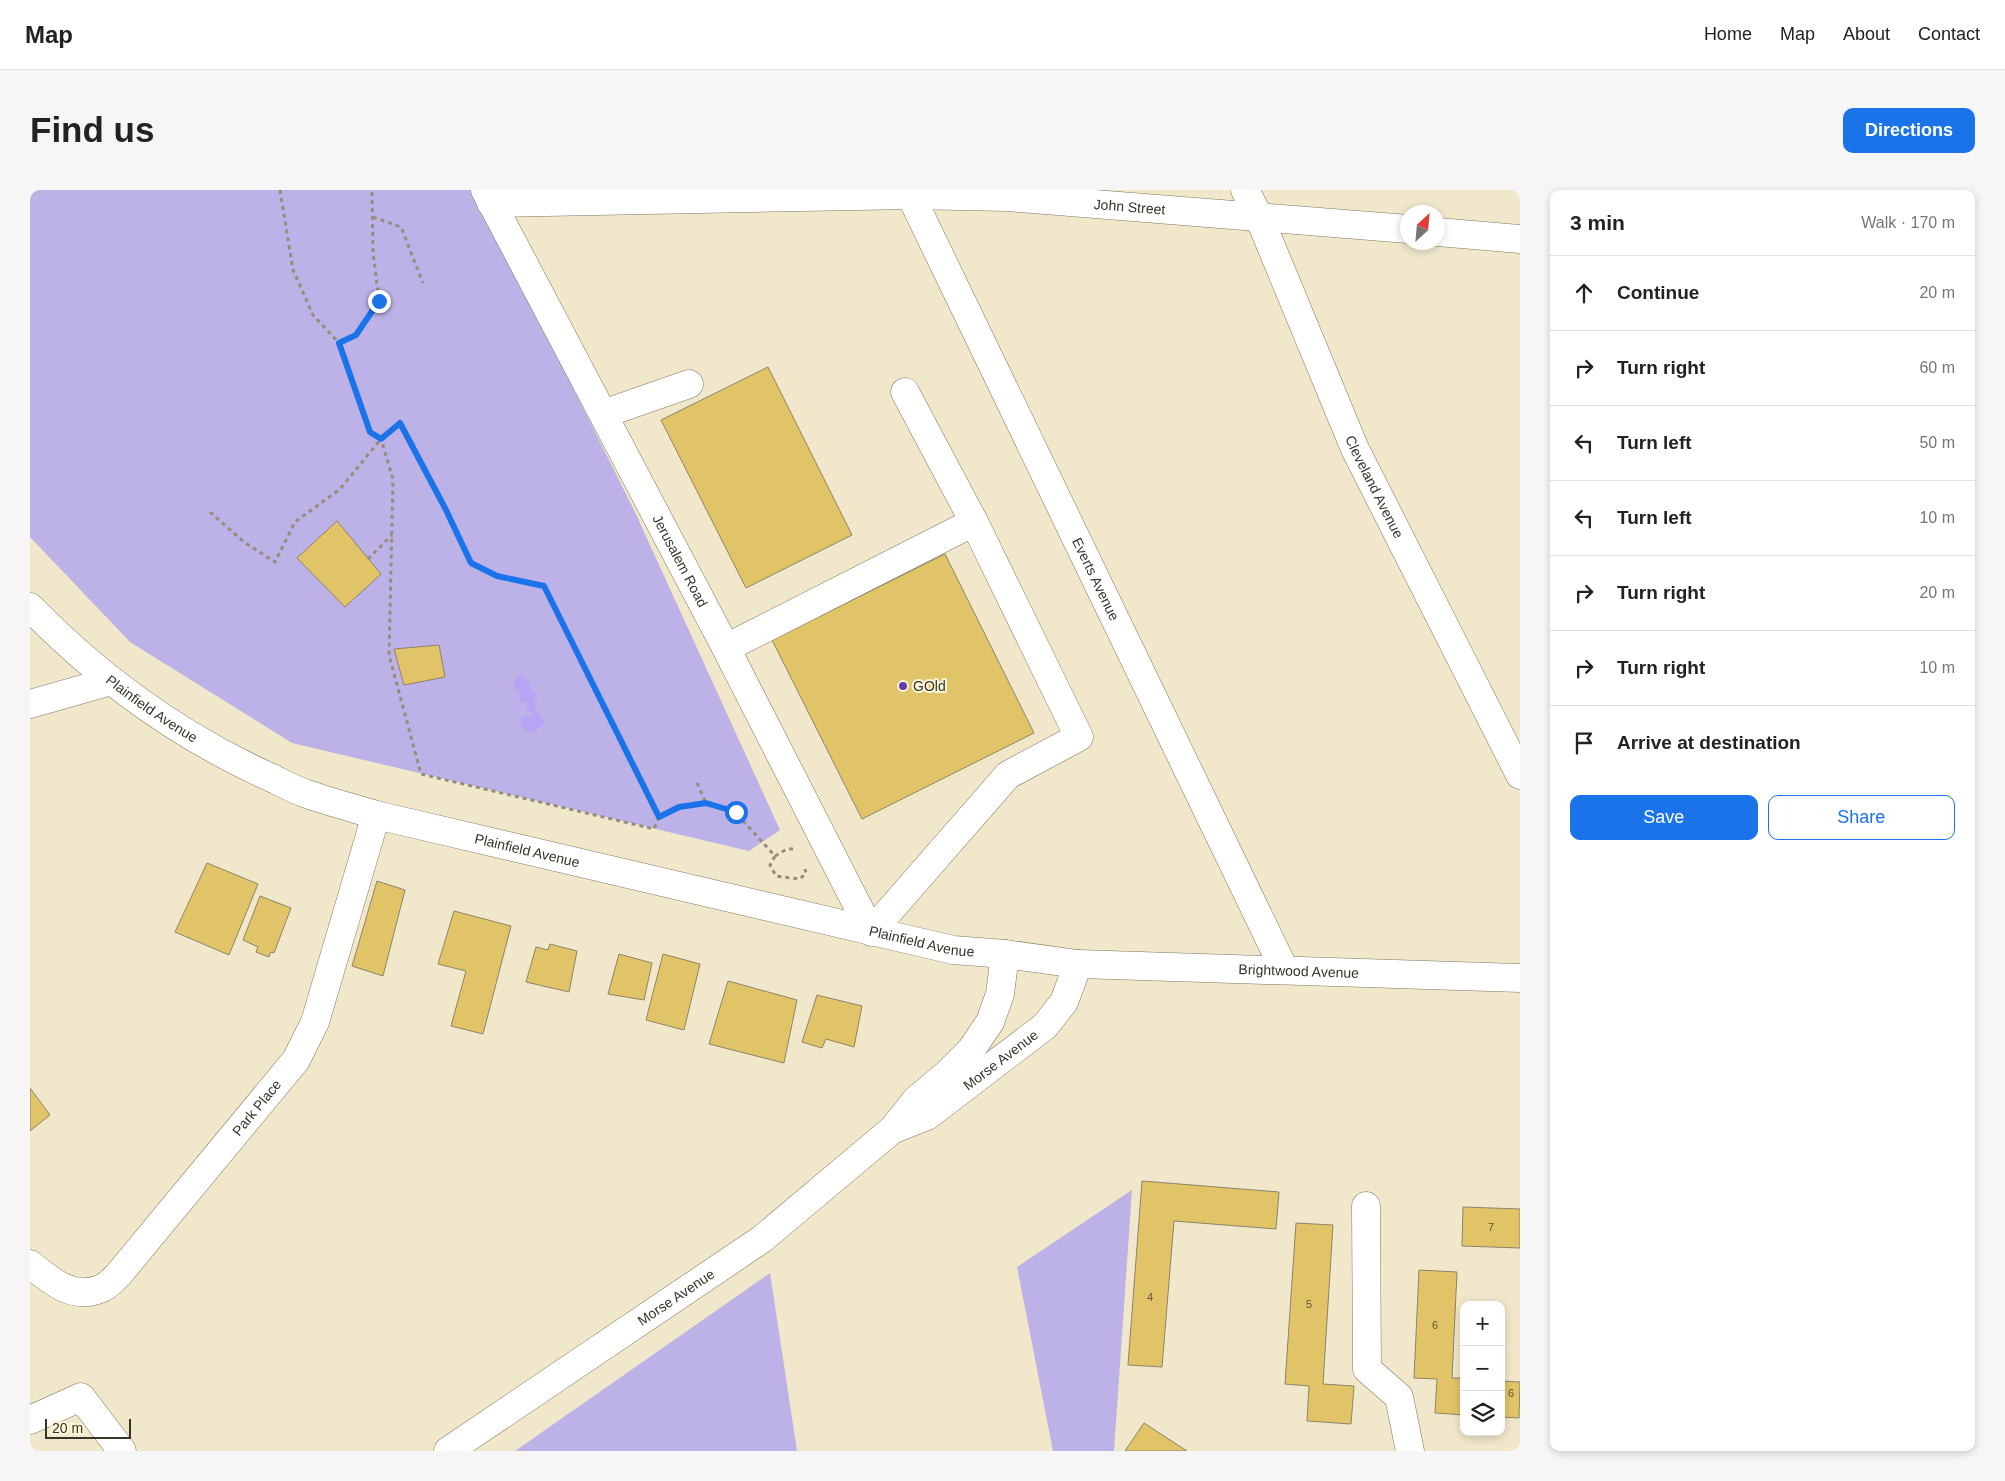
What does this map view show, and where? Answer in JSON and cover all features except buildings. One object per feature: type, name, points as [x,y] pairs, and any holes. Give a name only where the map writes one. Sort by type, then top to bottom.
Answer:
[{"type":"street","name":"Cleveland Avenue","points":[[1245,190],[1259,217],[1355,449],[1520,775]]},
{"type":"street","name":"John Street","points":[[488,196],[910,192],[1007,197],[1400,228]]},
{"type":"street","name":"Everts Avenue","points":[[910,192],[1284,969]]},
{"type":"street","name":"Jerusalem Road","points":[[488,196],[726,648],[871,932]]},
{"type":"street","points":[[1445,233],[1520,238]]},
{"type":"street","points":[[603,414],[689,384]]},
{"type":"street","points":[[871,932],[1008,775],[1079,737],[974,522],[905,392]]},
{"type":"street","points":[[726,648],[974,522]]},
{"type":"street","name":"Plainfield Avenue","points":[[30,607],[49,627],[111,681],[163,719],[229,758],[306,794],[376,815],[871,932],[953,950],[1005,954],[1078,964]]},
{"type":"street","points":[[30,704],[111,681]]},
{"type":"street","name":"Park Place","points":[[30,1264],[54,1284],[75,1293],[101,1289],[119,1274],[296,1060],[315,1022],[376,815]]},
{"type":"street","name":"Morse Avenue","points":[[448,1451],[762,1238],[893,1129],[916,1100],[947,1074],[971,1050],[990,1022],[1000,994],[1005,954]]},
{"type":"street","name":"Brightwood Avenue","points":[[1078,964],[1284,969],[1520,978]]},
{"type":"street","name":"Morse Avenue","points":[[893,1129],[927,1116],[1045,1026],[1064,1002],[1078,964]]},
{"type":"street","points":[[1366,1206],[1367,1369],[1400,1397],[1410,1451]]},
{"type":"street","points":[[30,1420],[81,1397],[122,1451]]},
{"type":"path","points":[[280,190],[294,270],[313,315],[339,343],[370,432],[381,439],[393,479],[389,655],[422,774],[654,829],[659,817],[679,807],[706,803],[736,812],[775,856]]},
{"type":"path","points":[[339,343],[356,335],[379,301],[373,252],[372,190]]},
{"type":"path","points":[[372,217],[401,227],[423,283]]},
{"type":"path","points":[[210,512],[244,542],[275,562],[295,522],[340,489],[381,439],[400,423],[446,510],[471,563],[497,576],[544,586],[659,817]]},
{"type":"path","points":[[368,559],[392,534]]},
{"type":"path","points":[[697,783],[706,803]]},
{"type":"path","points":[[800,855],[796,849],[787,849],[775,856],[770,866],[776,876],[800,879],[806,873],[804,867]]},
{"type":"shaded area","points":[[30,190],[474,190],[634,510],[780,830],[749,851],[292,743],[130,642],[30,537]]},
{"type":"shaded area","points":[[521,675],[527,680],[531,691],[536,692],[539,697],[531,701],[535,702],[536,710],[544,720],[544,724],[535,732],[523,729],[520,721],[524,716],[533,717],[533,713],[527,710],[527,700],[524,703],[521,701],[518,696],[522,693],[514,688],[515,680]]},
{"type":"shaded area","points":[[1132,1190],[1114,1451],[1053,1451],[1017,1267]]},
{"type":"shaded area","points":[[770,1273],[797,1451],[515,1451]]},
{"type":"place","name":"GOld","points":[[903,686]]},
{"type":"route","points":[[379,301],[356,335],[339,343],[370,432],[381,439],[400,423],[446,510],[471,563],[497,576],[544,586],[659,817],[679,807],[706,803],[736,812]]}]
